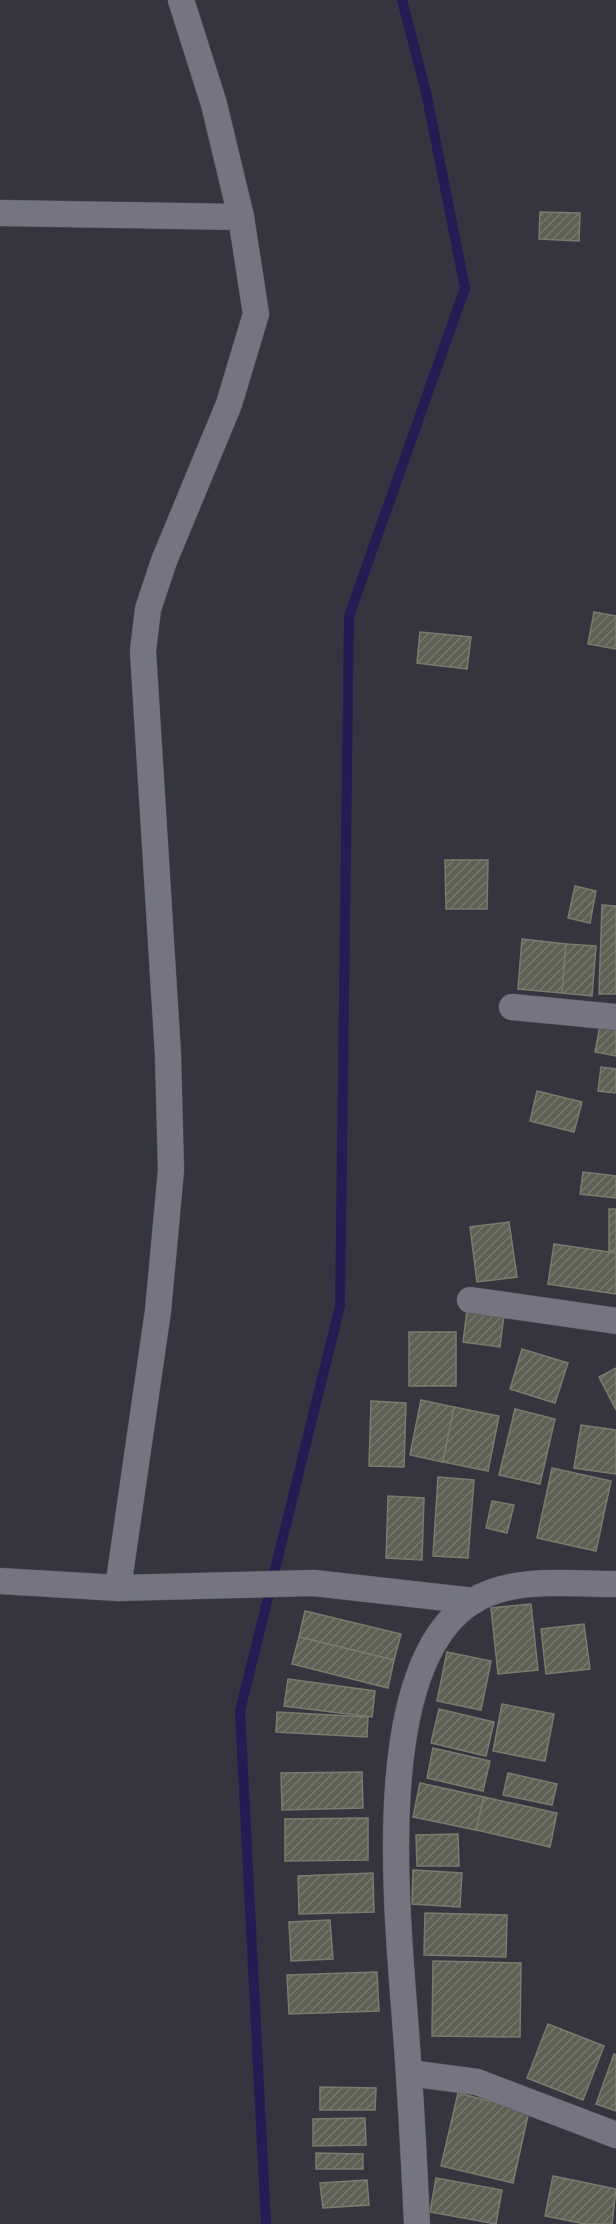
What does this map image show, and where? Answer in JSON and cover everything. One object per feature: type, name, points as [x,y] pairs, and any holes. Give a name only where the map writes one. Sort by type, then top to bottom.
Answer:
[{"type":"street","points":[[118,1588],[158,1311],[171,1170],[168,1055],[142,651],[148,609],[164,561],[229,405],[255,314],[241,217],[214,104],[181,0]]},
{"type":"street","points":[[0,213],[241,217]]},
{"type":"street","points":[[512,1007],[616,1017]]},
{"type":"street","points":[[470,1300],[616,1321]]},
{"type":"street","points":[[0,1581],[118,1588],[314,1583],[474,1601]]},
{"type":"street","points":[[417,2224],[396,1870],[398,1798],[408,1720],[418,1677],[433,1642],[449,1621],[474,1601],[506,1588],[552,1584],[616,1584]]},
{"type":"street","points":[[409,2073],[477,2082],[616,2135]]},
{"type":"building","points":[[540,212],[580,213],[579,241],[539,239]]},
{"type":"building","points":[[594,612],[616,616],[616,649],[588,644]]},
{"type":"building","points":[[420,632],[471,637],[467,669],[417,663]]},
{"type":"building","points":[[445,860],[488,860],[487,909],[446,909]]},
{"type":"building","points":[[575,886],[596,891],[590,923],[568,918]]},
{"type":"building","points":[[602,905],[616,906],[616,994],[599,994]]},
{"type":"building","points":[[522,939],[566,944],[562,993],[518,989]]},
{"type":"building","points":[[566,944],[596,946],[592,996],[562,993]]},
{"type":"building","points":[[601,1020],[616,1022],[616,1056],[595,1052]]},
{"type":"building","points":[[601,1067],[616,1069],[616,1093],[598,1091]]},
{"type":"building","points":[[537,1091],[582,1102],[574,1132],[530,1121]]},
{"type":"building","points":[[583,1172],[616,1176],[616,1198],[580,1194]]},
{"type":"building","points":[[609,1209],[616,1209],[616,1251],[609,1251]]},
{"type":"building","points":[[509,1222],[517,1277],[477,1282],[470,1227]]},
{"type":"building","points":[[554,1244],[616,1253],[616,1294],[548,1284]]},
{"type":"building","points":[[467,1310],[504,1315],[500,1347],[463,1342]]},
{"type":"building","points":[[409,1332],[456,1332],[456,1386],[409,1386]]},
{"type":"building","points":[[522,1349],[568,1363],[555,1403],[510,1389]]},
{"type":"building","points":[[616,1368],[616,1410],[599,1377]]},
{"type":"building","points":[[421,1400],[454,1407],[443,1462],[410,1455]]},
{"type":"building","points":[[371,1401],[406,1403],[404,1467],[369,1466]]},
{"type":"building","points":[[454,1407],[499,1416],[488,1471],[443,1462]]},
{"type":"building","points":[[515,1409],[555,1419],[540,1484],[499,1475]]},
{"type":"building","points":[[581,1425],[616,1430],[616,1474],[574,1468]]},
{"type":"building","points":[[552,1468],[611,1481],[596,1551],[537,1538]]},
{"type":"building","points":[[438,1477],[474,1480],[468,1558],[433,1556]]},
{"type":"building","points":[[388,1496],[424,1498],[422,1560],[386,1558]]},
{"type":"building","points":[[492,1501],[514,1505],[507,1533],[486,1528]]},
{"type":"building","points":[[531,1604],[538,1670],[498,1674],[491,1608]]},
{"type":"building","points":[[305,1611],[401,1634],[394,1660],[299,1637]]},
{"type":"building","points":[[584,1624],[590,1669],[546,1674],[541,1629]]},
{"type":"building","points":[[299,1637],[394,1660],[388,1688],[292,1664]]},
{"type":"building","points":[[447,1652],[491,1661],[481,1710],[437,1701]]},
{"type":"building","points":[[288,1679],[375,1691],[372,1717],[284,1706]]},
{"type":"building","points":[[502,1704],[554,1714],[545,1761],[493,1751]]},
{"type":"building","points":[[439,1709],[494,1722],[486,1756],[431,1743]]},
{"type":"building","points":[[277,1712],[368,1717],[367,1737],[276,1732]]},
{"type":"building","points":[[433,1748],[490,1761],[483,1791],[427,1778]]},
{"type":"building","points":[[362,1772],[363,1808],[282,1810],[281,1773]]},
{"type":"building","points":[[508,1773],[557,1784],[552,1805],[503,1795]]},
{"type":"building","points":[[420,1783],[484,1797],[476,1830],[413,1817]]},
{"type":"building","points":[[484,1797],[557,1813],[550,1847],[476,1830]]},
{"type":"building","points":[[368,1818],[368,1860],[285,1861],[285,1819]]},
{"type":"building","points":[[458,1834],[459,1866],[417,1866],[416,1835]]},
{"type":"building","points":[[413,1870],[462,1873],[460,1907],[412,1904]]},
{"type":"building","points":[[373,1873],[374,1912],[299,1914],[298,1876]]},
{"type":"building","points":[[425,1913],[507,1915],[506,1957],[424,1955]]},
{"type":"building","points":[[330,1920],[333,1959],[291,1961],[289,1922]]},
{"type":"building","points":[[433,1961],[521,1963],[520,2037],[432,2036]]},
{"type":"building","points":[[377,1972],[379,2011],[289,2014],[287,1975]]},
{"type":"building","points":[[548,2024],[604,2046],[583,2100],[527,2078]]},
{"type":"building","points":[[614,2054],[616,2055],[616,2111],[596,2104]]},
{"type":"building","points":[[320,2087],[376,2088],[375,2110],[320,2110]]},
{"type":"building","points":[[458,2093],[529,2111],[513,2183],[441,2166]]},
{"type":"building","points":[[365,2118],[366,2145],[313,2146],[313,2119]]},
{"type":"building","points":[[316,2153],[363,2154],[363,2169],[316,2169]]},
{"type":"building","points":[[553,2176],[616,2189],[612,2224],[585,2224],[545,2216]]},
{"type":"building","points":[[436,2178],[502,2190],[496,2224],[430,2212]]},
{"type":"building","points":[[367,2180],[369,2205],[323,2208],[320,2183]]},
{"type":"waterway","points":[[266,2224],[240,1711],[340,1306],[349,616],[465,288],[426,92],[402,0]]}]
